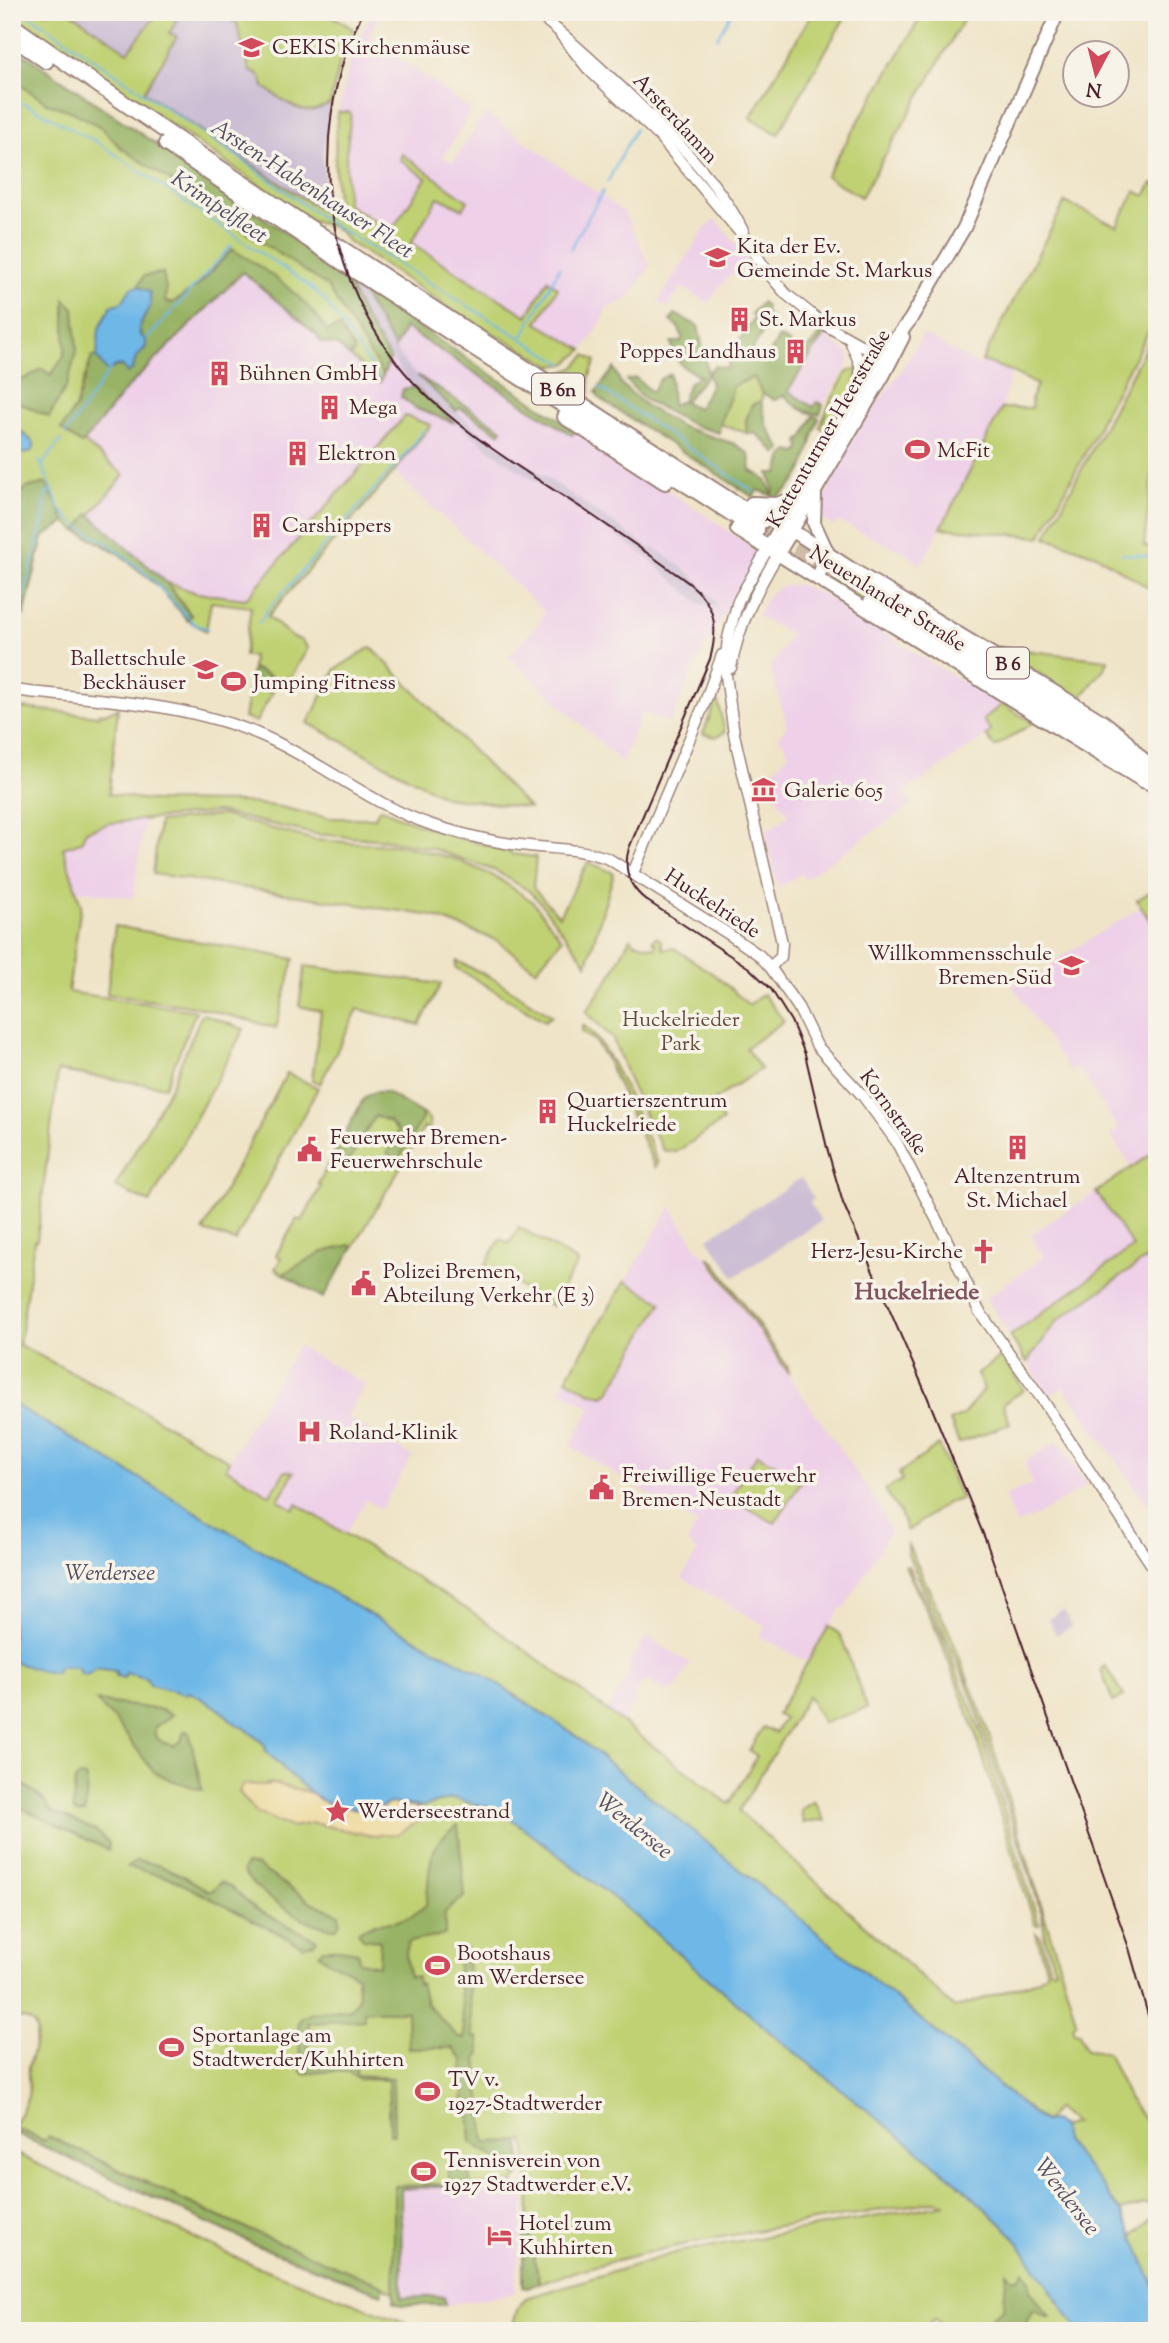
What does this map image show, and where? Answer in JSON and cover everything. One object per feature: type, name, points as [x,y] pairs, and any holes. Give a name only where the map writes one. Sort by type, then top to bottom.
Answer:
[{"type":"highway","name":"B 6n","points":[[12,25],[208,161],[760,526],[223,184],[12,37]]},
{"type":"highway","points":[[414,308],[440,335],[461,350],[777,549]]},
{"type":"highway","points":[[447,317],[485,335],[559,380],[787,528]]},
{"type":"highway","points":[[752,504],[777,505],[798,498]]},
{"type":"highway","name":"Neuenlander Straße","points":[[1143,760],[1104,733],[873,598],[1041,705],[1157,784]]},
{"type":"main road","name":"Kattenturmer Heerstraße","points":[[777,549],[798,498],[861,393],[910,320],[964,228],[1058,12]]},
{"type":"main road","name":"Kattenturmer Heerstraße","points":[[787,528],[815,493],[882,362]]},
{"type":"main road","points":[[815,493],[814,523],[831,556]]},
{"type":"main road","name":"Neuenlander Straße","points":[[787,528],[1104,722],[1157,770]]},
{"type":"main road","points":[[777,549],[803,545],[831,556]]},
{"type":"main road","name":"Neuenlander Straße","points":[[777,549],[818,579],[1097,753],[1143,780],[1157,784]]},
{"type":"main road","points":[[818,579],[822,566],[831,556]]},
{"type":"street","name":"Arsterdamm","points":[[536,12],[685,159],[786,294],[825,325],[882,362]]},
{"type":"street","points":[[847,340],[860,364],[861,393]]},
{"type":"street","points":[[633,873],[705,702],[740,596],[777,549]]},
{"type":"street","points":[[705,702],[714,691],[728,682],[744,618],[777,549]]},
{"type":"street","points":[[728,638],[725,668],[734,737],[782,943],[781,957],[770,967]]},
{"type":"street","name":"Huckelriede","points":[[12,690],[163,708],[223,722],[266,737],[420,821],[457,833],[516,845],[594,853],[619,863],[759,955],[770,967]]},
{"type":"street","name":"Kornstraße","points":[[770,967],[798,1007],[817,1045],[863,1096],[896,1141],[979,1311],[1044,1402],[1157,1573]]},
{"type":"shaded area","points":[[70,12],[158,12],[128,53]]},
{"type":"shaded area","points":[[165,12],[233,12],[232,21],[236,21],[249,71],[263,78],[264,87],[313,111],[330,104],[323,155],[327,212],[323,212],[144,91],[176,37],[169,33],[177,21]]},
{"type":"shaded area","points":[[371,12],[381,12],[368,36],[471,110],[443,157],[453,162],[485,113],[624,212],[650,266],[629,298],[606,309],[603,320],[583,350],[537,322],[547,280],[527,317],[411,243],[439,196],[451,204],[468,201],[400,160],[426,178],[391,232],[347,204],[346,155],[351,115],[338,112],[350,62]]},
{"type":"shaded area","name":"Kita der Ev. Gemeinde St. Markus","points":[[716,219],[750,263],[726,279],[709,303],[681,287],[668,308],[658,302],[705,228]]},
{"type":"shaded area","points":[[242,268],[317,335],[321,342],[337,345],[379,382],[405,327],[572,435],[576,430],[751,546],[755,553],[754,562],[698,659],[670,723],[642,712],[622,763],[508,656],[541,621],[545,612],[394,472],[431,425],[405,416],[246,599],[197,593],[166,582],[89,514],[123,475],[84,442],[127,388]]},
{"type":"shaded area","points":[[343,272],[358,282],[395,348],[408,367],[430,389],[486,436],[683,568],[695,578],[717,606],[702,606],[646,556],[499,456],[430,402],[408,381],[377,340]]},
{"type":"shaded area","points":[[923,334],[979,366],[982,361],[1012,371],[1002,408],[991,432],[921,565],[909,555],[838,521],[835,526],[823,520],[822,503],[865,419],[901,371]]},
{"type":"shaded area","points":[[824,335],[848,353],[849,363],[823,405],[817,402],[814,407],[788,391]]},
{"type":"shaded area","points":[[797,584],[823,594],[921,657],[1002,704],[984,720],[991,731],[986,736],[905,792],[912,805],[804,879],[801,874],[778,888],[765,833],[789,814],[770,789],[778,781],[771,774],[788,755],[785,743],[778,738],[786,728],[785,717],[770,669],[791,634],[757,616],[770,593],[782,586]]},
{"type":"shaded area","points":[[145,819],[133,898],[76,890],[62,848],[81,842],[86,831],[110,823]]},
{"type":"shaded area","points":[[1141,907],[1157,932],[1157,1166],[1150,1156],[1132,1167],[1110,1135],[1118,1129],[1078,1067],[1069,1070],[1012,985],[1024,978],[1027,983],[1052,968],[1050,964]]},
{"type":"shaded area","points":[[801,1178],[814,1199],[809,1202],[821,1221],[734,1277],[708,1238]]},
{"type":"shaded area","points":[[1096,1192],[1133,1247],[1010,1336],[986,1298],[1044,1257],[1030,1235]]},
{"type":"shaded area","points":[[671,1206],[696,1247],[707,1258],[879,1505],[890,1532],[808,1663],[760,1636],[766,1626],[682,1578],[698,1551],[687,1543],[697,1524],[570,1446],[591,1408],[560,1390]]},
{"type":"shaded area","points":[[1150,1257],[1157,1267],[1157,1518],[1064,1387],[1049,1396],[1027,1362],[1058,1320]]},
{"type":"shaded area","name":"Roland-Klinik","points":[[298,1346],[365,1384],[347,1417],[412,1456],[381,1509],[366,1500],[346,1533],[298,1504],[294,1509],[225,1468]]},
{"type":"shaded area","points":[[1057,1441],[1087,1485],[1016,1525],[1004,1496],[1032,1484],[1025,1462]]},
{"type":"shaded area","points":[[1063,1610],[1072,1626],[1056,1635],[1048,1619]]},
{"type":"shaded area","points":[[646,1636],[690,1663],[675,1690],[666,1691],[648,1681],[641,1684],[634,1695],[637,1698],[622,1722],[607,1712]]},
{"type":"shaded area","points":[[514,2183],[520,2186],[524,2201],[515,2293],[446,2305],[444,2296],[402,2298],[401,2188]]},
{"type":"green space","points":[[12,12],[70,12],[128,52],[158,12],[165,12],[177,21],[169,33],[177,37],[144,92],[323,212],[338,210],[335,161],[338,112],[349,112],[347,204],[391,231],[426,178],[400,160],[402,154],[468,201],[463,209],[438,197],[411,243],[527,316],[548,280],[558,288],[537,323],[583,350],[566,364],[552,366],[457,313],[346,240],[336,229],[312,221],[12,16]]},
{"type":"green space","points":[[233,12],[326,12],[353,29],[341,58],[330,104],[308,111],[288,103],[264,87],[260,76],[250,71],[236,21],[232,21]]},
{"type":"green space","points":[[813,12],[848,12],[778,134],[750,118]]},
{"type":"green space","points":[[924,12],[968,12],[861,197],[826,176]]},
{"type":"green space","points":[[12,46],[343,272],[363,316],[390,359],[380,382],[337,345],[321,342],[317,335],[243,272],[127,388],[84,442],[124,475],[77,531],[66,522],[43,537],[24,615],[12,613]]},
{"type":"green space","points":[[12,46],[343,272],[363,316],[390,359],[383,375],[327,286],[120,147],[101,127],[73,112],[47,103],[12,79]]},
{"type":"green space","points":[[1152,183],[1157,185],[1157,316],[1041,536],[941,528],[1002,408],[1032,408],[1031,398],[1037,385],[1011,371],[982,361],[1065,202],[1117,226],[1135,191],[1145,196]]},
{"type":"green space","points":[[232,249],[297,295],[327,331],[339,327],[355,351],[350,357],[337,345],[321,342],[317,335],[243,272],[127,388],[84,442],[81,444],[61,429],[75,408],[92,356],[97,357],[108,370],[120,366],[132,370],[136,358],[146,347],[139,328],[150,306],[150,293],[138,286],[144,276],[163,273],[165,302],[172,303],[199,285]]},
{"type":"green space","points":[[358,282],[408,320],[576,430],[572,435],[405,328],[395,348]]},
{"type":"green space","points":[[65,299],[74,308],[77,350],[67,385],[49,417],[12,399],[12,380],[24,379],[42,369],[51,375],[63,358]]},
{"type":"green space","points":[[762,302],[766,307],[764,312],[771,319],[751,351],[767,359],[779,337],[790,343],[785,353],[799,362],[821,332],[824,335],[788,391],[813,407],[817,402],[823,405],[820,414],[800,409],[785,395],[774,400],[761,392],[754,377],[733,386],[719,433],[695,426],[645,400],[626,380],[636,378],[652,392],[660,379],[670,374],[672,405],[682,401],[689,383],[700,376],[677,360],[671,342],[680,342],[683,338],[678,327],[670,321],[675,314],[698,326],[708,373],[714,366],[727,368],[732,352],[755,317],[751,314]],"holes":[[[708,374],[711,386],[698,408],[684,402]]]},
{"type":"green space","points":[[1157,333],[1157,433],[1144,546],[1157,550],[1157,593],[1096,555],[1046,537],[1149,341],[1152,342]]},
{"type":"green space","points":[[586,355],[596,361],[589,378],[590,393],[560,373],[574,368]]},
{"type":"green space","points":[[614,368],[621,384],[646,406],[682,427],[735,444],[749,454],[751,471],[765,480],[772,494],[774,491],[769,473],[778,473],[783,456],[789,451],[798,453],[801,448],[799,442],[813,416],[819,418],[805,464],[794,484],[773,500],[771,495],[758,490],[753,497],[600,399],[596,392]]},
{"type":"green space","points":[[858,368],[851,394],[825,430],[820,427],[831,400],[847,372]]},
{"type":"green space","points":[[417,375],[502,429],[499,433],[460,408],[456,411]]},
{"type":"green space","points":[[754,377],[763,394],[761,401],[752,405],[746,420],[747,433],[720,424],[733,385]]},
{"type":"green space","points":[[414,387],[455,423],[417,409],[401,397],[403,389]]},
{"type":"green space","points":[[761,401],[767,426],[782,450],[777,454],[757,434],[747,433],[746,420],[752,405]]},
{"type":"green space","points":[[405,416],[431,425],[394,472],[268,616],[308,648],[287,684],[252,668],[253,656],[244,656],[251,607],[211,602],[206,631],[187,620],[191,615],[166,582],[197,593],[246,599]]},
{"type":"green space","points":[[46,483],[66,522],[43,537],[24,615],[12,613],[12,503],[26,488]]},
{"type":"green space","points":[[89,514],[166,582],[191,616],[187,620],[160,588],[118,553],[77,531]]},
{"type":"green space","points":[[831,566],[877,589],[868,605],[826,578],[825,570]]},
{"type":"green space","points":[[371,647],[529,808],[445,797],[308,723],[336,669]]},
{"type":"green space","points":[[997,647],[1108,660],[1080,699]]},
{"type":"green space","points":[[252,668],[279,680],[272,693],[250,683]]},
{"type":"green space","points":[[250,683],[272,693],[256,722],[244,718]]},
{"type":"green space","points":[[718,702],[725,732],[716,737],[703,734],[715,703]]},
{"type":"green space","points":[[1002,704],[1033,723],[995,747],[986,736],[991,731],[983,720]]},
{"type":"green space","points":[[12,707],[99,716],[99,713],[118,708],[109,794],[154,801],[243,802],[329,818],[374,818],[380,808],[441,832],[505,849],[511,854],[536,857],[533,888],[559,916],[588,862],[614,873],[587,964],[529,891],[496,871],[434,849],[387,840],[314,834],[218,812],[110,823],[86,831],[81,842],[63,848],[81,905],[68,992],[196,1011],[165,1087],[58,1071],[37,1240],[34,1241],[19,1345],[117,1396],[229,1461],[226,1468],[270,1495],[285,1471],[294,1472],[278,1500],[294,1509],[297,1504],[470,1611],[560,1675],[729,1804],[757,1756],[749,1750],[763,1727],[775,1733],[784,1718],[777,1714],[829,1626],[842,1639],[867,1708],[823,1723],[808,1696],[739,1811],[955,2008],[1038,1980],[1047,1972],[1036,1933],[1041,1937],[1050,1970],[1055,1969],[1045,1938],[1042,1914],[983,1730],[966,1681],[907,1552],[908,1545],[951,1636],[987,1728],[1069,1996],[1076,2021],[1072,2027],[1074,2032],[1079,2033],[1086,2050],[1107,2052],[1128,2098],[1157,2136],[1157,2293],[1133,2236],[1156,2215],[1148,2203],[1120,2211],[1064,2140],[1061,2127],[1075,2123],[1056,2108],[1044,2122],[572,1733],[484,1675],[372,1616],[12,1403]]},
{"type":"green space","points":[[221,815],[315,840],[404,846],[455,859],[496,877],[532,901],[562,939],[536,970],[496,940],[433,916],[153,874],[159,822]]},
{"type":"green space","points":[[1157,888],[1157,932],[1137,900]]},
{"type":"green space","points":[[115,926],[294,959],[276,1028],[202,1008],[107,994]]},
{"type":"green space","name":"Huckelrieder Park","points":[[656,937],[661,940],[663,949],[674,948],[716,976],[749,1005],[763,994],[784,1021],[746,1048],[761,1069],[711,1102],[723,1121],[676,1152],[663,1150],[636,1097],[613,1039],[586,1012],[612,974],[630,938],[633,942],[655,948],[656,944],[652,941]]},
{"type":"green space","points":[[457,961],[494,979],[552,1016],[545,1021],[455,967]]},
{"type":"green space","points":[[305,966],[441,984],[420,1025],[358,1009],[320,1084],[312,1080],[321,1011],[299,1006]]},
{"type":"green space","points":[[202,1014],[244,1029],[150,1203],[115,1187],[170,1088]]},
{"type":"green space","points":[[582,1025],[592,1033],[614,1066],[658,1163],[655,1167],[606,1058],[594,1040],[582,1032]]},
{"type":"green space","points":[[287,1073],[318,1088],[235,1241],[203,1231]]},
{"type":"green space","points":[[374,1092],[386,1092],[421,1113],[422,1119],[398,1160],[387,1153],[398,1131],[389,1121],[375,1116],[345,1168],[332,1158],[364,1098]]},
{"type":"green space","points":[[421,1113],[429,1119],[430,1131],[424,1127],[353,1248],[350,1246],[320,1253],[283,1274],[275,1269],[281,1258],[276,1255],[297,1219],[302,1221],[321,1186],[318,1184],[332,1158],[345,1168],[375,1115],[389,1121],[398,1131],[422,1119]]},
{"type":"green space","points":[[1150,1155],[1157,1166],[1157,1267],[1149,1257],[1058,1320],[1027,1362],[1010,1336],[1133,1247],[1096,1192]]},
{"type":"green space","points":[[519,1227],[578,1262],[552,1306],[485,1266],[500,1239],[510,1243]]},
{"type":"green space","points":[[350,1245],[353,1248],[323,1298],[283,1274],[320,1253]]},
{"type":"green space","points":[[708,1257],[714,1261],[788,1368],[789,1374]]},
{"type":"green space","points":[[625,1281],[662,1302],[609,1392],[604,1396],[589,1392],[566,1379]]},
{"type":"green space","points":[[1002,1356],[1024,1390],[1003,1404],[1010,1424],[959,1443],[950,1421],[963,1415],[984,1389],[977,1374]]},
{"type":"green space","points":[[939,1445],[961,1499],[947,1503],[907,1531],[899,1511],[885,1490],[902,1480],[899,1473]]},
{"type":"green space","points":[[757,1454],[802,1480],[775,1523],[730,1498]]},
{"type":"green space","points":[[905,1566],[908,1566],[943,1637],[980,1731],[1039,1925],[1035,1925],[975,1732],[939,1636]]},
{"type":"green space","points":[[12,1662],[97,1668],[146,1678],[150,1685],[190,1692],[218,1708],[265,1745],[266,1752],[311,1793],[272,1783],[239,1792],[257,1813],[291,1827],[313,1823],[340,1828],[423,1818],[416,1807],[453,1798],[496,1810],[517,1823],[624,1906],[777,2038],[957,2182],[1013,2235],[1079,2331],[945,2331],[935,2318],[921,2331],[508,2331],[512,2328],[518,2307],[526,2298],[678,2252],[946,2204],[936,2201],[736,2234],[636,2255],[539,2283],[530,2233],[526,2234],[530,2195],[525,2141],[485,2143],[476,2056],[479,2056],[465,2038],[459,2038],[453,2048],[463,2060],[464,2103],[469,2103],[471,2142],[505,2164],[518,2177],[514,2183],[395,2189],[394,2292],[228,2221],[48,2136],[45,2141],[13,2127],[28,2096],[28,2068],[36,2028],[24,2019],[12,2017]]},
{"type":"green space","points":[[1105,1666],[1124,1696],[1113,1702],[1101,1669]]},
{"type":"green space","points":[[96,1701],[162,1710],[172,1715],[155,1727],[155,1736],[174,1746],[181,1741],[184,1731],[189,1732],[202,1790],[154,1772],[112,1717]]},
{"type":"green space","points":[[81,1776],[85,1777],[87,1784],[85,1813],[80,1814],[74,1812],[73,1807],[75,1780]]},
{"type":"green space","points":[[12,1779],[40,1797],[51,1811],[95,1830],[109,1843],[108,1850],[22,1808],[12,1829]]},
{"type":"green space","points":[[814,1801],[825,1821],[803,1823],[801,1810]]},
{"type":"green space","points":[[458,1825],[465,1896],[445,1912],[445,1935],[408,1942],[406,1953],[409,1977],[417,1977],[426,2003],[459,2038],[465,2038],[456,1950],[466,1949],[473,2037],[478,2037],[480,2056],[477,2057],[485,2142],[520,2141],[522,2171],[518,2177],[505,2164],[471,2142],[469,2104],[464,2103],[463,2060],[453,2048],[408,2048],[407,2011],[364,2011],[364,2020],[309,2023],[309,2067],[356,2066],[356,2076],[393,2078],[394,2134],[390,2134],[388,2080],[358,2079],[348,2072],[303,2074],[301,2071],[298,2026],[301,2018],[313,2013],[351,2009],[358,1997],[357,1976],[326,1960],[319,1953],[323,1949],[358,1952],[359,1962],[379,1966],[380,1941],[363,1939],[358,1931],[375,1923],[394,1922],[412,1916],[426,1905],[429,1869],[434,1850],[439,1841]]},
{"type":"green space","points":[[136,1861],[164,1867],[207,1890],[213,1890],[221,1882],[230,1886],[257,1910],[317,1940],[313,1944],[303,1946],[171,1878],[128,1867]]},
{"type":"green space","points":[[246,1864],[257,1866],[313,1903],[339,1914],[340,1922],[336,1928],[325,1927],[285,1908],[249,1880],[243,1871]]},
{"type":"green space","points":[[20,2130],[44,2141],[48,2136],[228,2221],[384,2286],[381,2294],[258,2246],[17,2134]]},
{"type":"green space","points":[[12,2152],[248,2263],[407,2323],[408,2331],[12,2331]]},
{"type":"green space","points":[[469,2162],[470,2185],[401,2189],[402,2298],[444,2296],[446,2305],[402,2305],[394,2302],[394,2186],[449,2184],[449,2163]]},
{"type":"green space","points":[[530,2233],[539,2283],[528,2288],[523,2287],[523,2243],[526,2234]]},
{"type":"green space","points":[[1024,2271],[1030,2281],[1030,2290],[1050,2317],[1036,2310],[1031,2313],[1022,2331],[974,2331],[1003,2309],[1007,2272],[1013,2279],[1020,2277]]},
{"type":"sand","name":"Werderseestrand","points":[[272,1783],[311,1793],[319,1800],[403,1803],[416,1807],[424,1818],[398,1834],[368,1835],[313,1823],[291,1827],[257,1813],[239,1792],[244,1784]]},
{"type":"water","points":[[138,286],[150,292],[150,306],[139,327],[140,335],[146,340],[146,347],[136,358],[132,370],[127,373],[122,365],[108,371],[97,357],[99,329],[111,306],[122,302],[131,288]]},
{"type":"water","points":[[12,423],[34,443],[34,448],[29,452],[12,451]]},
{"type":"water","name":"Werdersee","points":[[12,1403],[372,1616],[484,1675],[572,1733],[807,1924],[1043,2122],[1054,2121],[1061,2127],[1064,2140],[1120,2211],[1134,2237],[1157,2293],[1157,2331],[1079,2331],[1013,2235],[957,2182],[777,2038],[624,1906],[517,1823],[496,1810],[453,1798],[421,1807],[390,1803],[382,1807],[355,1809],[332,1805],[319,1799],[290,1775],[266,1751],[265,1745],[245,1728],[190,1692],[185,1694],[150,1685],[146,1678],[126,1673],[124,1678],[116,1676],[116,1671],[96,1668],[83,1675],[78,1667],[58,1667],[56,1673],[50,1673],[12,1662]]},
{"type":"waterway","name":"Arsten-Habenhauser Fleet","points":[[25,12],[237,156],[322,218],[564,364]]},
{"type":"waterway","name":"Arsten-Habenhauser Fleet","points":[[717,38],[732,12]]},
{"type":"waterway","name":"Krimpelfleet","points":[[22,103],[94,140],[305,283],[324,299],[379,378]]},
{"type":"waterway","name":"Arsten-Habenhauser Fleet","points":[[607,183],[635,129]]},
{"type":"waterway","name":"Arsten-Habenhauser Fleet","points":[[570,250],[603,191]]},
{"type":"waterway","points":[[147,339],[232,245]]},
{"type":"waterway","name":"Arsten-Habenhauser Fleet","points":[[523,336],[560,267]]},
{"type":"waterway","points":[[65,435],[110,369]]},
{"type":"waterway","points":[[575,371],[586,378]]},
{"type":"waterway","points":[[599,387],[754,492]]},
{"type":"waterway","name":"Krimpelfleet","points":[[259,623],[414,444],[423,430]]},
{"type":"waterway","points":[[43,464],[61,440]]},
{"type":"waterway","points":[[20,609],[42,523],[46,494],[52,489],[39,461]]},
{"type":"waterway","name":"Krimpelfleet","points":[[52,489],[59,507],[69,519],[109,544],[150,577],[194,624],[207,629]]},
{"type":"waterway","points":[[1122,554],[1157,557]]},
{"type":"tunnel","points":[[762,521],[875,593]]},
{"type":"tunnel","points":[[757,530],[871,602]]},
{"type":"tram line","points":[[363,12],[343,62],[332,113],[328,166],[333,217],[346,268],[366,315],[395,360],[431,400],[487,445],[687,581],[700,593],[713,616],[710,659],[629,848],[628,877],[646,900],[749,968],[771,989],[791,1021],[805,1054],[843,1203],[927,1396],[986,1541],[1129,1948],[1157,2047]]},
{"type":"place","name":"CEKIS Kirchenmäuse","points":[[252,47]]},
{"type":"place","name":"Kita der Ev. Gemeinde St. Markus","points":[[717,258]]},
{"type":"place","name":"St. Markus","points":[[739,319]]},
{"type":"place","name":"Poppes Landhaus","points":[[796,351]]},
{"type":"place","name":"Bühnen GmbH","points":[[219,373]]},
{"type":"place","name":"Mega","points":[[329,407]]},
{"type":"place","name":"McFit","points":[[917,450]]},
{"type":"place","name":"Elektron","points":[[298,453]]},
{"type":"place","name":"Carshippers","points":[[262,525]]},
{"type":"place","name":"Ballettschule Beckhäuser","points":[[206,670]]},
{"type":"place","name":"Jumping Fitness","points":[[233,682]]},
{"type":"place","name":"Galerie 605","points":[[764,790]]},
{"type":"place","name":"Willkommensschule Bremen-Süd","points":[[1072,965]]},
{"type":"place","name":"Quartierszentrum Huckelriede","points":[[547,1112]]},
{"type":"place","name":"Altenzentrum St. Michael","points":[[1017,1147]]},
{"type":"place","name":"Feuerwehr Bremen- Feuerwehrschule","points":[[310,1149]]},
{"type":"place","name":"Herz-Jesu-Kirche","points":[[983,1251]]},
{"type":"place","name":"Polizei Bremen, Abteilung Verkehr (E 3)","points":[[363,1283]]},
{"type":"place","name":"Roland-Klinik","points":[[309,1432]]},
{"type":"place","name":"Freiwillige Feuerwehr Bremen-Neustadt","points":[[602,1487]]},
{"type":"place","name":"Werderseestrand","points":[[337,1811]]},
{"type":"place","name":"Bootshaus am Werdersee","points":[[437,1965]]},
{"type":"place","name":"Sportanlage am Stadtwerder/Kuhhirten","points":[[172,2047]]},
{"type":"place","name":"TV v. 1927-Stadtwerder","points":[[428,2091]]},
{"type":"place","name":"Tennisverein von 1927 Stadtwerder e.V.","points":[[424,2172]]},
{"type":"place","name":"Hotel zum Kuhhirten","points":[[499,2235]]},
{"type":"district","name":"Huckelriede","points":[[917,1291]]}]
